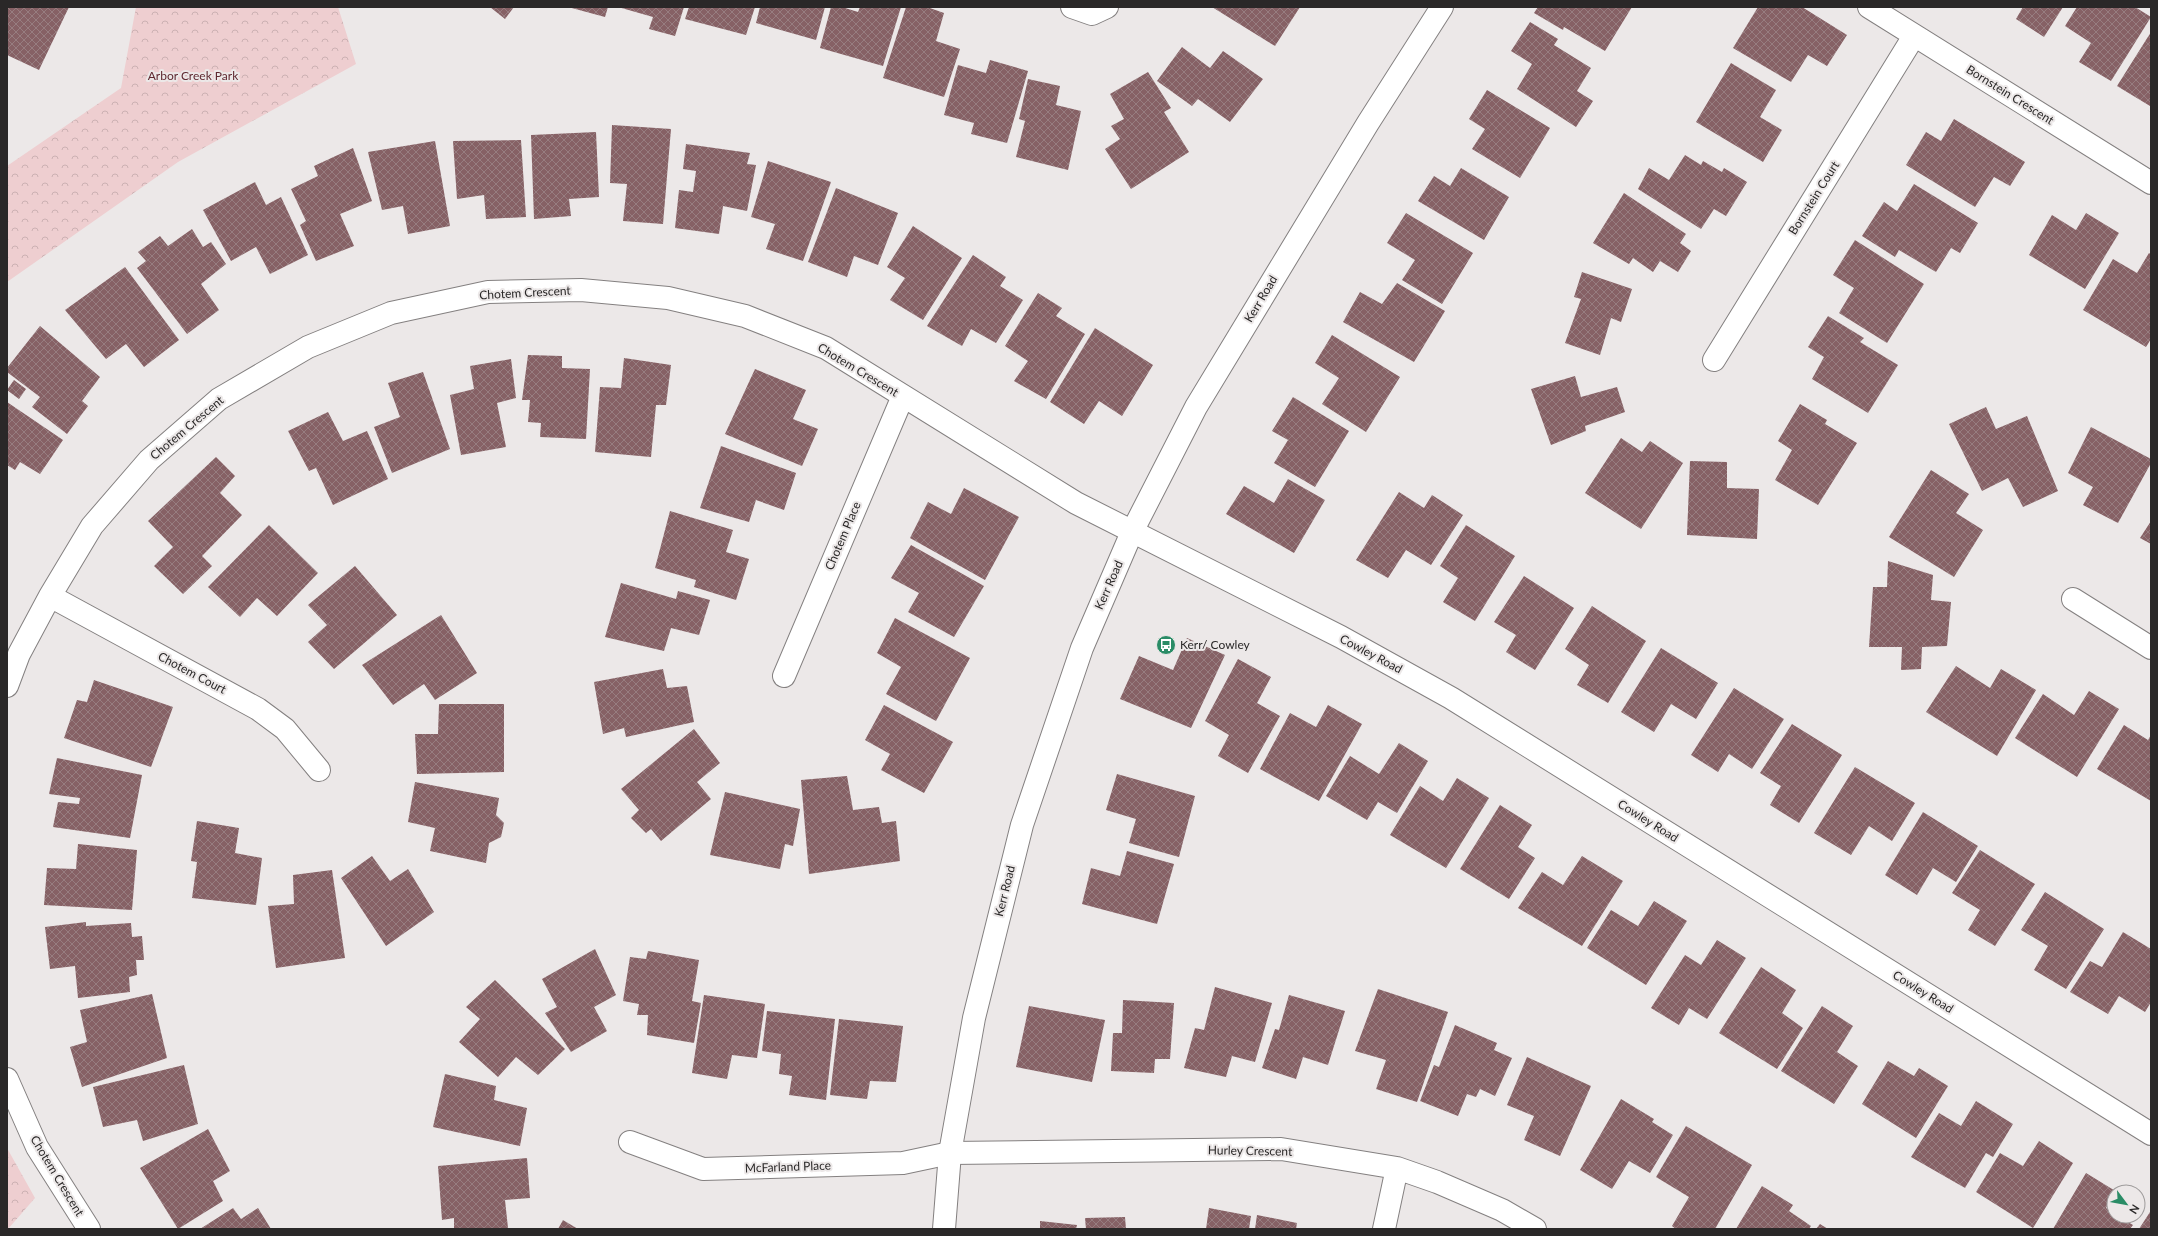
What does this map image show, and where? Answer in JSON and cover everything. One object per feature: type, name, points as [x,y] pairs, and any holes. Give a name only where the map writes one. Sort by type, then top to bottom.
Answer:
[{"type":"street","points":[[1072,7],[1092,14],[1107,7]]},
{"type":"street","name":"Kerr Road","points":[[944,1229],[950,1153],[974,1018],[1022,825],[1082,648],[1132,532],[1196,407],[1368,123],[1442,7]]},
{"type":"street","name":"Bornstein Crescent","points":[[1869,7],[2151,183]]},
{"type":"street","name":"Bornstein Court","points":[[1714,360],[1914,36]]},
{"type":"street","name":"Chotem Crescent","points":[[7,686],[19,654],[50,596],[92,526],[149,460],[219,399],[308,347],[391,313],[488,292],[581,290],[668,298],[745,316],[826,348],[1076,503],[1132,532]]},
{"type":"street","name":"Chotem Place","points":[[784,676],[903,396]]},
{"type":"street","name":"Cowley Road","points":[[1132,532],[1341,637],[1451,698],[2151,1134]]},
{"type":"street","name":"Chotem Court","points":[[50,596],[258,709],[285,729],[319,770]]},
{"type":"street","points":[[2073,598],[2151,648]]},
{"type":"street","name":"Chotem Crescent","points":[[7,1079],[37,1147],[89,1229]]},
{"type":"street","name":"McFarland Place","points":[[630,1142],[703,1169],[903,1163],[950,1153]]},
{"type":"street","name":"Hurley Crescent","points":[[950,1153],[1281,1149],[1397,1168],[1437,1182],[1502,1210],[1536,1229]]},
{"type":"street","points":[[1384,1229],[1397,1168]]},
{"type":"green space","name":"Arbor Creek Park","points":[[136,7],[338,7],[356,64],[178,162],[7,282],[7,166],[121,88]]},
{"type":"green space","points":[[7,1148],[35,1198],[8,1229],[7,1229]]},
{"type":"building","points":[[7,7],[69,7],[39,70],[7,55]]},
{"type":"building","points":[[490,7],[514,7],[505,19]]},
{"type":"building","points":[[568,7],[608,7],[605,17]]},
{"type":"building","points":[[618,7],[684,7],[675,36],[649,29],[653,17]]},
{"type":"building","points":[[689,7],[755,7],[746,35],[685,19]]},
{"type":"building","points":[[760,7],[825,7],[816,40],[756,23]]},
{"type":"building","points":[[831,7],[842,7],[858,12],[860,7],[901,7],[883,66],[820,48]]},
{"type":"building","points":[[906,7],[927,7],[944,13],[936,41],[960,49],[944,97],[883,78]]},
{"type":"building","points":[[1212,7],[1300,7],[1275,46]]},
{"type":"building","points":[[1538,7],[1632,7],[1605,51],[1564,27],[1563,30],[1534,13]]},
{"type":"building","points":[[1758,7],[1802,7],[1847,35],[1827,66],[1808,55],[1791,82],[1733,48]]},
{"type":"building","points":[[2023,7],[2063,7],[2044,37],[2016,19]]},
{"type":"building","points":[[2077,7],[2135,7],[2151,17],[2111,81],[2079,62],[2091,43],[2065,26]]},
{"type":"building","points":[[1530,22],[1558,39],[1554,45],[1591,68],[1577,91],[1593,101],[1576,127],[1517,89],[1532,64],[1511,51]]},
{"type":"building","points":[[2151,32],[2151,105],[2150,106],[2117,86]]},
{"type":"building","points":[[1182,47],[1210,68],[1223,51],[1263,79],[1230,122],[1198,99],[1192,106],[1157,81]]},
{"type":"building","points":[[990,60],[1028,71],[1007,143],[971,134],[974,123],[944,115],[958,65],[986,73]]},
{"type":"building","points":[[1731,63],[1776,90],[1760,117],[1782,130],[1763,162],[1696,122]]},
{"type":"building","points":[[1148,72],[1171,108],[1164,112],[1189,152],[1131,189],[1105,149],[1120,139],[1111,126],[1124,119],[1110,94]]},
{"type":"building","points":[[1028,79],[1060,86],[1056,105],[1081,111],[1068,170],[1016,157],[1025,121],[1019,119]]},
{"type":"building","points":[[1487,90],[1550,128],[1520,178],[1472,149],[1485,129],[1469,119]]},
{"type":"building","points":[[1954,119],[2025,162],[2010,186],[1994,177],[1975,207],[1906,165],[1926,132],[1941,141]]},
{"type":"building","points":[[612,125],[671,129],[663,224],[623,221],[627,184],[610,183]]},
{"type":"building","points":[[596,132],[599,197],[569,199],[571,216],[534,219],[531,135]]},
{"type":"building","points":[[521,140],[526,217],[486,219],[484,195],[457,199],[453,141]]},
{"type":"building","points":[[435,141],[450,226],[408,234],[403,206],[382,210],[368,152]]},
{"type":"building","points":[[686,144],[750,153],[747,164],[756,165],[747,211],[723,206],[719,234],[675,228],[679,190],[693,192],[696,171],[683,169]]},
{"type":"building","points":[[353,148],[372,201],[340,214],[354,246],[316,261],[300,225],[306,221],[291,189],[318,176],[314,166]]},
{"type":"building","points":[[1685,155],[1701,165],[1703,161],[1722,172],[1724,168],[1747,182],[1726,216],[1714,209],[1701,229],[1638,189],[1649,168],[1669,180]]},
{"type":"building","points":[[768,161],[831,182],[803,261],[766,249],[775,224],[751,217]]},
{"type":"building","points":[[1461,168],[1509,197],[1484,240],[1418,201],[1434,176],[1450,186]]},
{"type":"building","points":[[255,182],[266,205],[281,197],[308,255],[270,274],[256,247],[231,261],[203,210]]},
{"type":"building","points":[[1914,184],[1978,223],[1960,253],[1951,248],[1936,272],[1899,250],[1895,257],[1862,236],[1884,202],[1897,211]]},
{"type":"building","points":[[836,188],[898,213],[878,265],[854,256],[847,277],[808,262]]},
{"type":"building","points":[[1624,193],[1686,234],[1680,243],[1691,251],[1678,272],[1660,261],[1653,272],[1633,258],[1629,264],[1593,243]]},
{"type":"building","points":[[1406,213],[1473,253],[1442,304],[1402,280],[1415,260],[1387,243]]},
{"type":"building","points":[[2086,213],[2119,233],[2085,289],[2029,255],[2052,215],[2076,230]]},
{"type":"building","points":[[913,226],[962,258],[923,320],[890,300],[905,278],[887,267]]},
{"type":"building","points":[[192,229],[203,247],[211,242],[226,264],[201,284],[219,310],[187,334],[137,268],[146,261],[138,252],[160,236],[168,246]]},
{"type":"building","points":[[1855,240],[1924,284],[1887,343],[1839,313],[1854,288],[1833,275]]},
{"type":"building","points":[[2149,253],[2151,254],[2151,339],[2146,347],[2083,310],[2113,259],[2137,273]]},
{"type":"building","points":[[973,255],[1006,277],[1000,286],[1023,300],[996,343],[971,329],[962,346],[927,326]]},
{"type":"building","points":[[125,267],[179,340],[144,367],[126,344],[106,359],[65,310]]},
{"type":"building","points":[[1582,272],[1632,289],[1621,322],[1611,318],[1600,355],[1565,343],[1581,299],[1574,297]]},
{"type":"building","points":[[1397,283],[1445,311],[1414,362],[1343,322],[1360,292],[1382,304]]},
{"type":"building","points":[[1038,293],[1062,308],[1056,316],[1085,334],[1046,399],[1014,381],[1028,361],[1005,346]]},
{"type":"building","points":[[1828,316],[1864,338],[1860,342],[1898,365],[1868,413],[1812,379],[1824,357],[1808,347]]},
{"type":"building","points":[[40,326],[100,377],[82,401],[88,406],[67,434],[32,407],[40,397],[7,372],[7,368]]},
{"type":"building","points":[[1095,328],[1153,365],[1122,416],[1099,401],[1084,424],[1050,402]]},
{"type":"building","points":[[1332,335],[1400,377],[1366,432],[1322,404],[1339,378],[1315,363]]},
{"type":"building","points":[[528,355],[562,356],[562,368],[590,369],[586,439],[540,437],[541,423],[528,422],[530,400],[522,400]]},
{"type":"building","points":[[624,358],[671,365],[666,405],[656,405],[651,457],[595,452],[600,387],[621,388]]},
{"type":"building","points":[[511,359],[516,398],[497,403],[506,447],[461,455],[450,395],[474,389],[470,366]]},
{"type":"building","points":[[755,369],[806,390],[793,419],[818,429],[802,466],[725,434]]},
{"type":"building","points":[[423,372],[450,449],[392,473],[374,427],[400,417],[388,383]]},
{"type":"building","points":[[1575,376],[1581,397],[1617,387],[1625,412],[1585,426],[1586,431],[1551,445],[1531,389]]},
{"type":"building","points":[[14,380],[26,389],[19,399],[7,390]]},
{"type":"building","points":[[1293,397],[1349,431],[1315,487],[1274,463],[1288,440],[1272,431]]},
{"type":"building","points":[[7,402],[63,440],[40,474],[20,462],[15,470],[7,465]]},
{"type":"building","points":[[1800,404],[1827,420],[1825,424],[1857,443],[1818,505],[1775,480],[1792,450],[1778,441]]},
{"type":"building","points":[[1986,407],[1996,429],[2027,416],[2058,491],[2023,507],[2008,478],[1982,491],[1949,424]]},
{"type":"building","points":[[328,412],[343,441],[367,431],[388,479],[333,505],[316,468],[309,471],[288,431]]},
{"type":"building","points":[[2091,427],[2151,459],[2151,463],[2118,523],[2083,505],[2093,487],[2068,473]]},
{"type":"building","points":[[1621,438],[1642,452],[1650,441],[1683,463],[1641,529],[1585,493]]},
{"type":"building","points":[[721,446],[796,473],[784,510],[756,500],[749,522],[700,508]]},
{"type":"building","points":[[216,457],[235,476],[220,493],[242,515],[202,556],[212,566],[183,594],[154,566],[173,547],[148,521]]},
{"type":"building","points":[[1690,461],[1727,462],[1727,488],[1759,489],[1757,539],[1687,535]]},
{"type":"building","points":[[1931,470],[1969,494],[1956,513],[1983,530],[1954,577],[1889,537]]},
{"type":"building","points":[[1288,479],[1325,500],[1294,553],[1226,514],[1244,486],[1274,503]]},
{"type":"building","points":[[964,488],[1019,517],[985,580],[910,538],[928,502],[951,514]]},
{"type":"building","points":[[1399,492],[1424,508],[1432,495],[1463,515],[1431,565],[1406,550],[1388,578],[1356,560]]},
{"type":"building","points":[[670,511],[733,530],[726,552],[749,559],[736,600],[694,587],[696,580],[655,568]]},
{"type":"building","points":[[2151,521],[2151,544],[2140,538]]},
{"type":"building","points":[[269,525],[318,573],[277,616],[257,598],[240,617],[208,587]]},
{"type":"building","points":[[1466,525],[1515,556],[1475,621],[1443,602],[1458,578],[1440,566]]},
{"type":"building","points":[[911,545],[984,586],[954,637],[908,612],[919,593],[891,578]]},
{"type":"building","points":[[1888,561],[1933,575],[1931,600],[1951,602],[1947,646],[1922,647],[1921,669],[1901,670],[1902,647],[1869,647],[1873,587],[1887,587]]},
{"type":"building","points":[[355,566],[397,615],[334,669],[308,642],[327,625],[308,605]]},
{"type":"building","points":[[1524,576],[1574,608],[1535,670],[1506,652],[1516,635],[1494,622]]},
{"type":"building","points":[[621,583],[676,599],[678,591],[710,600],[699,635],[671,628],[664,651],[605,637]]},
{"type":"building","points":[[1592,606],[1646,641],[1608,703],[1577,685],[1589,665],[1565,649]]},
{"type":"building","points":[[441,615],[477,673],[435,700],[424,684],[393,705],[362,665]]},
{"type":"building","points":[[895,618],[970,658],[936,721],[886,694],[901,667],[877,653]]},
{"type":"building","points":[[1187,638],[1225,655],[1191,728],[1120,699],[1139,656],[1173,670]]},
{"type":"building","points":[[1661,648],[1718,683],[1696,719],[1671,704],[1654,732],[1621,712]]},
{"type":"building","points":[[1238,659],[1271,677],[1257,703],[1280,716],[1248,773],[1218,756],[1229,735],[1205,721]]},
{"type":"building","points":[[1956,666],[1990,688],[2001,669],[2036,690],[1997,756],[1926,712]]},
{"type":"building","points":[[663,669],[667,688],[687,686],[694,722],[626,737],[624,728],[603,734],[594,682]]},
{"type":"building","points":[[94,680],[173,707],[151,767],[64,738],[77,700],[87,702]]},
{"type":"building","points":[[1734,688],[1784,719],[1752,769],[1729,754],[1718,772],[1691,755]]},
{"type":"building","points":[[2089,691],[2119,709],[2077,777],[2015,738],[2043,694],[2074,715]]},
{"type":"building","points":[[439,704],[504,704],[504,772],[417,774],[415,734],[438,734]]},
{"type":"building","points":[[884,705],[953,742],[924,793],[881,770],[890,754],[865,740]]},
{"type":"building","points":[[1328,705],[1362,724],[1319,801],[1260,769],[1290,713],[1316,727]]},
{"type":"building","points":[[1792,724],[1842,755],[1799,823],[1770,805],[1781,786],[1760,773]]},
{"type":"building","points":[[2124,725],[2148,740],[2151,735],[2151,801],[2097,769]]},
{"type":"building","points":[[694,729],[720,763],[697,782],[711,799],[661,841],[651,829],[646,833],[631,818],[639,810],[621,789]]},
{"type":"building","points":[[1399,743],[1428,761],[1397,813],[1378,802],[1367,820],[1326,796],[1350,756],[1379,774]]},
{"type":"building","points":[[57,758],[142,775],[130,838],[53,827],[58,802],[79,804],[80,798],[49,794]]},
{"type":"building","points":[[1855,767],[1915,803],[1892,841],[1869,826],[1851,855],[1814,833]]},
{"type":"building","points":[[1117,774],[1195,796],[1179,857],[1129,843],[1136,819],[1106,810]]},
{"type":"building","points":[[847,776],[853,810],[879,807],[882,823],[896,821],[900,861],[809,874],[801,780]]},
{"type":"building","points":[[1457,778],[1489,798],[1446,868],[1390,835],[1420,786],[1443,801]]},
{"type":"building","points":[[415,782],[499,798],[496,815],[504,823],[501,837],[489,843],[486,863],[430,851],[435,828],[408,822]]},
{"type":"building","points":[[725,792],[800,809],[793,846],[785,844],[780,869],[710,855]]},
{"type":"building","points":[[1500,805],[1532,825],[1518,847],[1535,858],[1509,899],[1460,869]]},
{"type":"building","points":[[1923,812],[1978,846],[1956,882],[1933,868],[1917,895],[1885,875]]},
{"type":"building","points":[[197,821],[239,828],[235,853],[262,858],[256,905],[192,898],[197,862],[191,861]]},
{"type":"building","points":[[78,844],[137,850],[132,910],[44,905],[47,868],[76,869]]},
{"type":"building","points":[[1980,850],[2035,884],[1995,946],[1968,930],[1980,910],[1952,893]]},
{"type":"building","points":[[1127,851],[1174,864],[1157,924],[1082,904],[1091,868],[1120,876]]},
{"type":"building","points":[[372,856],[390,881],[408,869],[434,912],[386,946],[341,878]]},
{"type":"building","points":[[1582,856],[1623,881],[1582,946],[1518,908],[1542,872],[1563,885]]},
{"type":"building","points":[[332,870],[345,958],[276,968],[268,906],[294,904],[293,875]]},
{"type":"building","points":[[2045,892],[2104,929],[2066,989],[2034,970],[2048,946],[2021,930]]},
{"type":"building","points":[[1654,901],[1687,921],[1646,985],[1587,948],[1611,910],[1638,926]]},
{"type":"building","points":[[86,922],[86,926],[131,923],[132,937],[142,936],[144,960],[136,960],[137,975],[129,977],[130,992],[78,998],[75,966],[50,969],[45,927]]},
{"type":"building","points":[[2123,932],[2151,949],[2151,1002],[2145,1012],[2119,996],[2108,1014],[2070,992],[2090,961],[2102,967]]},
{"type":"building","points":[[1717,940],[1746,958],[1707,1019],[1689,1008],[1679,1025],[1651,1008],[1685,955],[1701,965]]},
{"type":"building","points":[[595,949],[616,995],[594,1007],[607,1031],[571,1052],[545,1013],[557,1007],[542,979]]},
{"type":"building","points":[[648,951],[699,960],[692,1001],[701,1003],[694,1043],[647,1035],[648,1015],[637,1015],[639,1004],[623,1001],[630,957],[646,959]]},
{"type":"building","points":[[1761,967],[1796,990],[1782,1013],[1803,1028],[1777,1069],[1719,1033]]},
{"type":"building","points":[[495,980],[565,1049],[538,1075],[516,1057],[498,1077],[459,1042],[480,1019],[466,1007]]},
{"type":"building","points":[[1215,987],[1272,1003],[1255,1062],[1232,1056],[1226,1077],[1184,1068],[1195,1028],[1204,1030]]},
{"type":"building","points":[[1378,989],[1448,1012],[1417,1102],[1376,1089],[1386,1060],[1355,1051]]},
{"type":"building","points":[[152,994],[167,1058],[82,1087],[70,1047],[87,1042],[80,1010]]},
{"type":"building","points":[[704,995],[765,1004],[757,1058],[732,1055],[727,1079],[692,1073]]},
{"type":"building","points":[[1289,995],[1345,1011],[1328,1065],[1303,1057],[1296,1079],[1262,1068],[1275,1029],[1279,1030]]},
{"type":"building","points":[[1123,1000],[1174,1003],[1170,1059],[1155,1059],[1154,1073],[1111,1071],[1113,1033],[1122,1033]]},
{"type":"building","points":[[1029,1006],[1105,1020],[1092,1082],[1016,1067]]},
{"type":"building","points":[[1822,1006],[1853,1026],[1837,1052],[1858,1066],[1834,1104],[1781,1071]]},
{"type":"building","points":[[767,1011],[835,1019],[826,1100],[789,1095],[792,1076],[779,1074],[781,1054],[762,1051]]},
{"type":"building","points":[[839,1019],[903,1026],[896,1082],[870,1081],[867,1099],[830,1095]]},
{"type":"building","points":[[1455,1025],[1497,1043],[1494,1050],[1512,1058],[1495,1096],[1480,1089],[1476,1097],[1467,1094],[1458,1116],[1420,1101],[1434,1065],[1439,1067]]},
{"type":"building","points":[[1527,1057],[1591,1086],[1560,1156],[1524,1140],[1534,1116],[1507,1105]]},
{"type":"building","points":[[1888,1061],[1914,1076],[1919,1068],[1948,1086],[1916,1138],[1862,1104]]},
{"type":"building","points":[[184,1065],[198,1124],[143,1141],[137,1120],[103,1127],[93,1087]]},
{"type":"building","points":[[445,1074],[496,1086],[494,1100],[527,1108],[520,1146],[433,1127]]},
{"type":"building","points":[[1621,1099],[1654,1119],[1652,1122],[1673,1135],[1650,1173],[1629,1161],[1612,1189],[1580,1170]]},
{"type":"building","points":[[1976,1101],[2013,1124],[1993,1157],[1986,1153],[1965,1188],[1911,1157],[1939,1113],[1961,1126]]},
{"type":"building","points":[[1686,1126],[1752,1165],[1715,1229],[1676,1229],[1672,1226],[1689,1197],[1656,1177]]},
{"type":"building","points":[[208,1129],[230,1171],[213,1181],[223,1201],[178,1229],[140,1168]]},
{"type":"building","points":[[2039,1141],[2073,1163],[2033,1228],[1976,1192],[2000,1153],[2023,1166]]},
{"type":"building","points":[[527,1158],[530,1198],[505,1200],[508,1228],[454,1229],[454,1218],[442,1220],[438,1166]]},
{"type":"building","points":[[2086,1173],[2106,1185],[2106,1224],[2133,1225],[2130,1229],[2053,1229]]},
{"type":"building","points":[[1762,1186],[1793,1205],[1789,1211],[1811,1226],[1809,1229],[1736,1229]]},
{"type":"building","points":[[233,1208],[241,1219],[258,1208],[271,1229],[200,1229]]},
{"type":"building","points":[[1209,1208],[1251,1216],[1249,1229],[1206,1229]]},
{"type":"building","points":[[2150,1212],[2151,1229],[2139,1229],[2142,1224],[2146,1224],[2146,1218]]},
{"type":"building","points":[[1257,1215],[1297,1223],[1296,1229],[1255,1229]]},
{"type":"building","points":[[1125,1217],[1126,1229],[1086,1229],[1085,1218]]},
{"type":"building","points":[[563,1220],[578,1229],[558,1229]]},
{"type":"building","points":[[1040,1221],[1077,1225],[1076,1229],[1040,1229]]},
{"type":"building","points":[[1820,1224],[1828,1229],[1816,1229]]},
{"type":"place","name":"Kerr/ Cowley","points":[[1166,645]]}]
